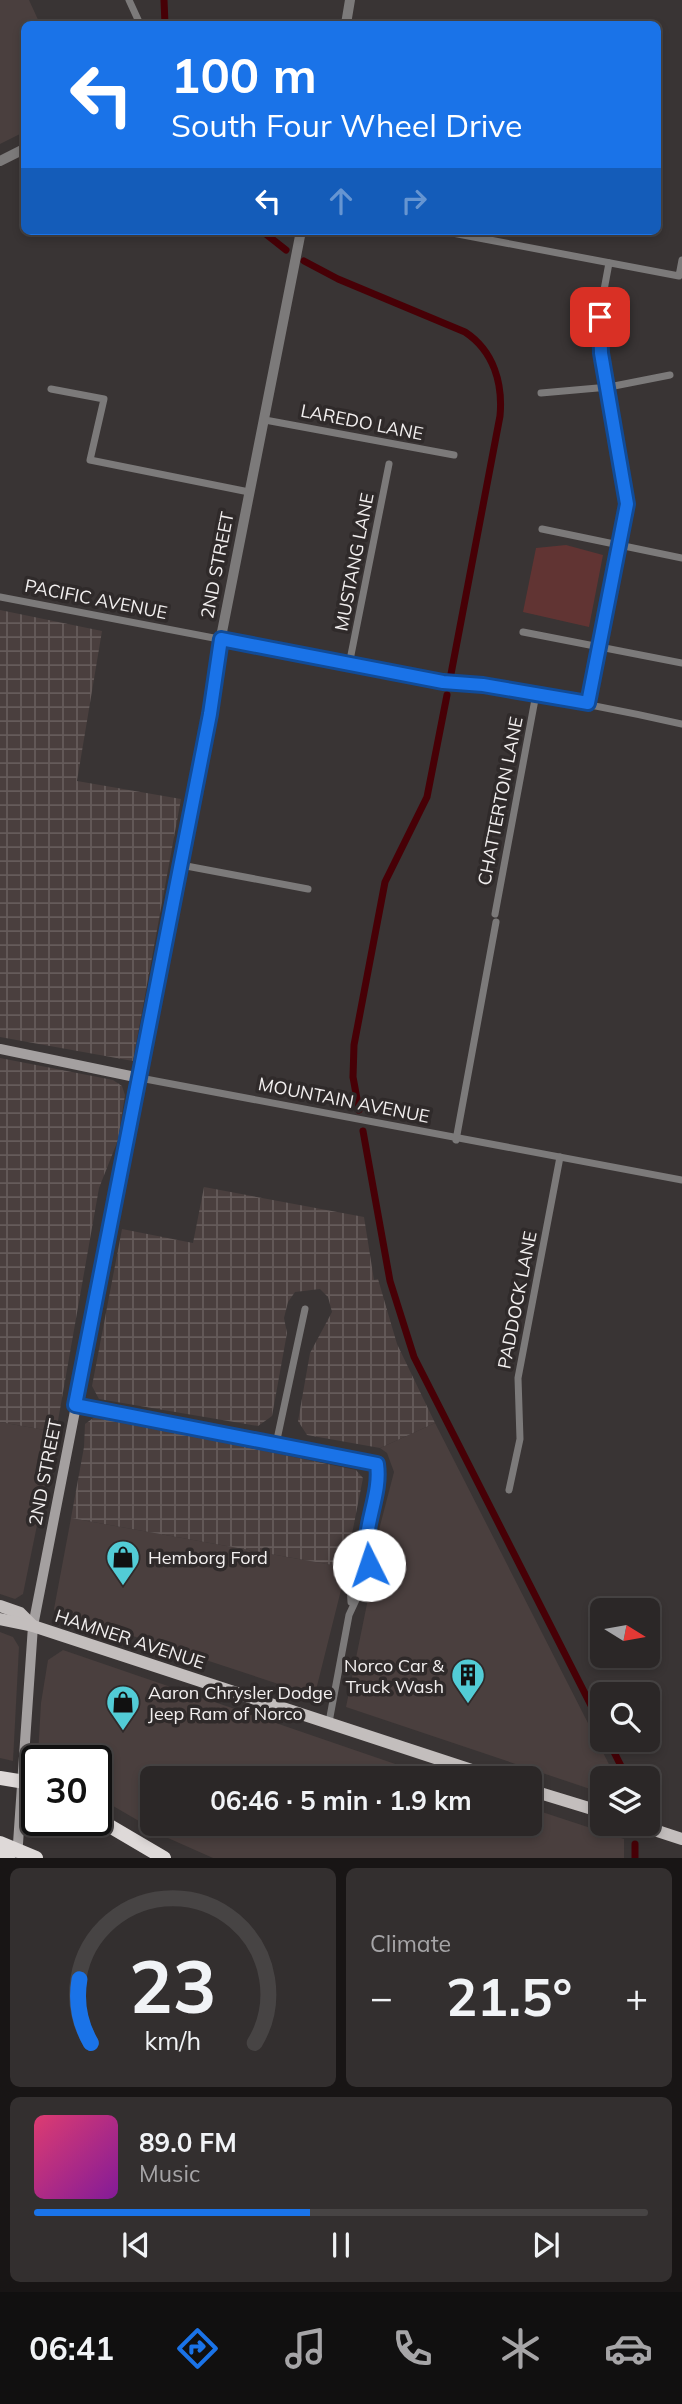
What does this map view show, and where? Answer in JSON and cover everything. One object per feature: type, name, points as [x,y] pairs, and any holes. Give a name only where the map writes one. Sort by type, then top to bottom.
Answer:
[{"type":"highway","points":[[0,1778],[21,1782]]},
{"type":"highway","points":[[112,1827],[164,1858]]},
{"type":"highway","points":[[0,1843],[36,1858]]},
{"type":"highway","points":[[0,1855],[8,1858]]},
{"type":"main road","name":"MOUNTAIN AVENUE","points":[[0,1049],[140,1078]]},
{"type":"main road","name":"2ND STREET","points":[[30,1745],[33,1626],[140,1078]]},
{"type":"main road","name":"HAMNER AVENUE","points":[[0,1606],[20,1613],[33,1626]]},
{"type":"main road","name":"HAMNER AVENUE","points":[[0,1619],[33,1626],[460,1766]]},
{"type":"main road","points":[[542,1794],[590,1808]]},
{"type":"main road","points":[[660,1831],[682,1839]]},
{"type":"main road","name":"2ND STREET","points":[[17,1858],[21,1833]]},
{"type":"street","points":[[129,0],[139,21]]},
{"type":"street","points":[[346,21],[350,0]]},
{"type":"street","points":[[0,161],[21,150]]},
{"type":"street","name":"2ND STREET","points":[[140,1078],[219,664],[221,639],[300,235]]},
{"type":"street","points":[[466,235],[679,276],[682,260]]},
{"type":"street","points":[[588,703],[617,544],[627,504],[609,387],[601,353],[600,317],[609,263]]},
{"type":"street","points":[[541,393],[609,387],[670,375]]},
{"type":"street","points":[[51,389],[104,399],[90,460],[249,492]]},
{"type":"street","name":"LAREDO LANE","points":[[265,420],[454,455]]},
{"type":"street","name":"MUSTANG LANE","points":[[349,665],[389,464]]},
{"type":"street","points":[[542,528],[682,558]]},
{"type":"street","name":"PACIFIC AVENUE","points":[[0,597],[443,682],[588,703],[682,724]]},
{"type":"street","points":[[523,632],[682,663]]},
{"type":"street","name":"CHATTERTON LANE","points":[[456,1140],[536,694]]},
{"type":"street","points":[[181,865],[308,889]]},
{"type":"street","name":"MOUNTAIN AVENUE","points":[[140,1078],[456,1140],[682,1180]]},
{"type":"street","name":"PADDOCK LANE","points":[[509,1490],[520,1438],[518,1378],[560,1157]]},
{"type":"street","points":[[276,1444],[305,1308]]},
{"type":"street","points":[[75,1405],[377,1464],[379,1476],[366,1537],[369,1572],[351,1610]]},
{"type":"street","points":[[329,1722],[351,1610],[349,1566],[366,1537]]},
{"type":"shaded area","points":[[0,0],[29,0],[39,21],[21,21],[21,134],[0,144]]},
{"type":"shaded area","points":[[566,545],[603,555],[589,627],[523,612],[536,548]]},
{"type":"shaded area","points":[[0,610],[102,631],[77,781],[181,799],[133,1061],[0,1037]]},
{"type":"shaded area","points":[[0,1058],[113,1080],[122,1086],[125,1095],[118,1140],[99,1188],[56,1432],[0,1422]]},
{"type":"shaded area","points":[[204,1187],[364,1217],[374,1280],[378,1279],[397,1344],[435,1423],[380,1448],[307,1435],[298,1421],[310,1353],[332,1312],[328,1297],[320,1289],[295,1292],[288,1302],[284,1318],[287,1333],[272,1416],[258,1426],[99,1399],[92,1386],[122,1229],[193,1243]]},
{"type":"shaded area","points":[[96,1416],[356,1470],[363,1478],[349,1549],[338,1566],[71,1518],[84,1447],[85,1424]]},
{"type":"shaded area","points":[[0,1422],[56,1432],[23,1594],[15,1599],[0,1594]]},
{"type":"shaded area","points":[[435,1423],[590,1727],[590,1752],[603,1752],[610,1766],[590,1766],[590,1789],[542,1773],[542,1766],[522,1766],[346,1707],[369,1594],[379,1580],[380,1566],[374,1549],[394,1472],[387,1453],[380,1448]]},
{"type":"shaded area","points":[[71,1518],[338,1566],[342,1586],[316,1690],[312,1695],[87,1621],[57,1615],[54,1609]]},
{"type":"shaded area","points":[[0,1632],[13,1637],[19,1647],[13,1761],[0,1758]]},
{"type":"shaded area","points":[[63,1650],[401,1766],[140,1766],[140,1822],[112,1805],[112,1745],[39,1745],[41,1703],[48,1660]]},
{"type":"shaded area","points":[[542,1812],[590,1828],[590,1836],[615,1836],[624,1839],[624,1858],[213,1858],[165,1836],[542,1836]]},
{"type":"waterway","points":[[164,0],[165,21]]},
{"type":"waterway","points":[[267,235],[286,250]]},
{"type":"waterway","points":[[304,261],[338,279],[465,332],[483,349],[495,369],[500,392],[500,416],[451,674]]},
{"type":"waterway","points":[[359,1110],[353,1077],[354,1045],[385,882],[427,797],[447,695]]},
{"type":"waterway","points":[[363,1131],[390,1281],[414,1357],[590,1703]]},
{"type":"waterway","points":[[614,1752],[621,1766]]},
{"type":"waterway","points":[[635,1844],[635,1858]]},
{"type":"place","name":"Hemborg Ford","points":[[123,1587]]},
{"type":"place","name":"Norco Car & Truck Wash","points":[[468,1705]]},
{"type":"place","name":"Aaron Chrysler Dodge Jeep Ram of Norco","points":[[123,1732]]},
{"type":"route","points":[[369,1565],[366,1533],[379,1476],[377,1464],[75,1405],[147,1045],[210,714],[221,639],[443,682],[483,685],[588,703],[617,544],[627,504],[609,387],[601,353],[600,317]]}]
